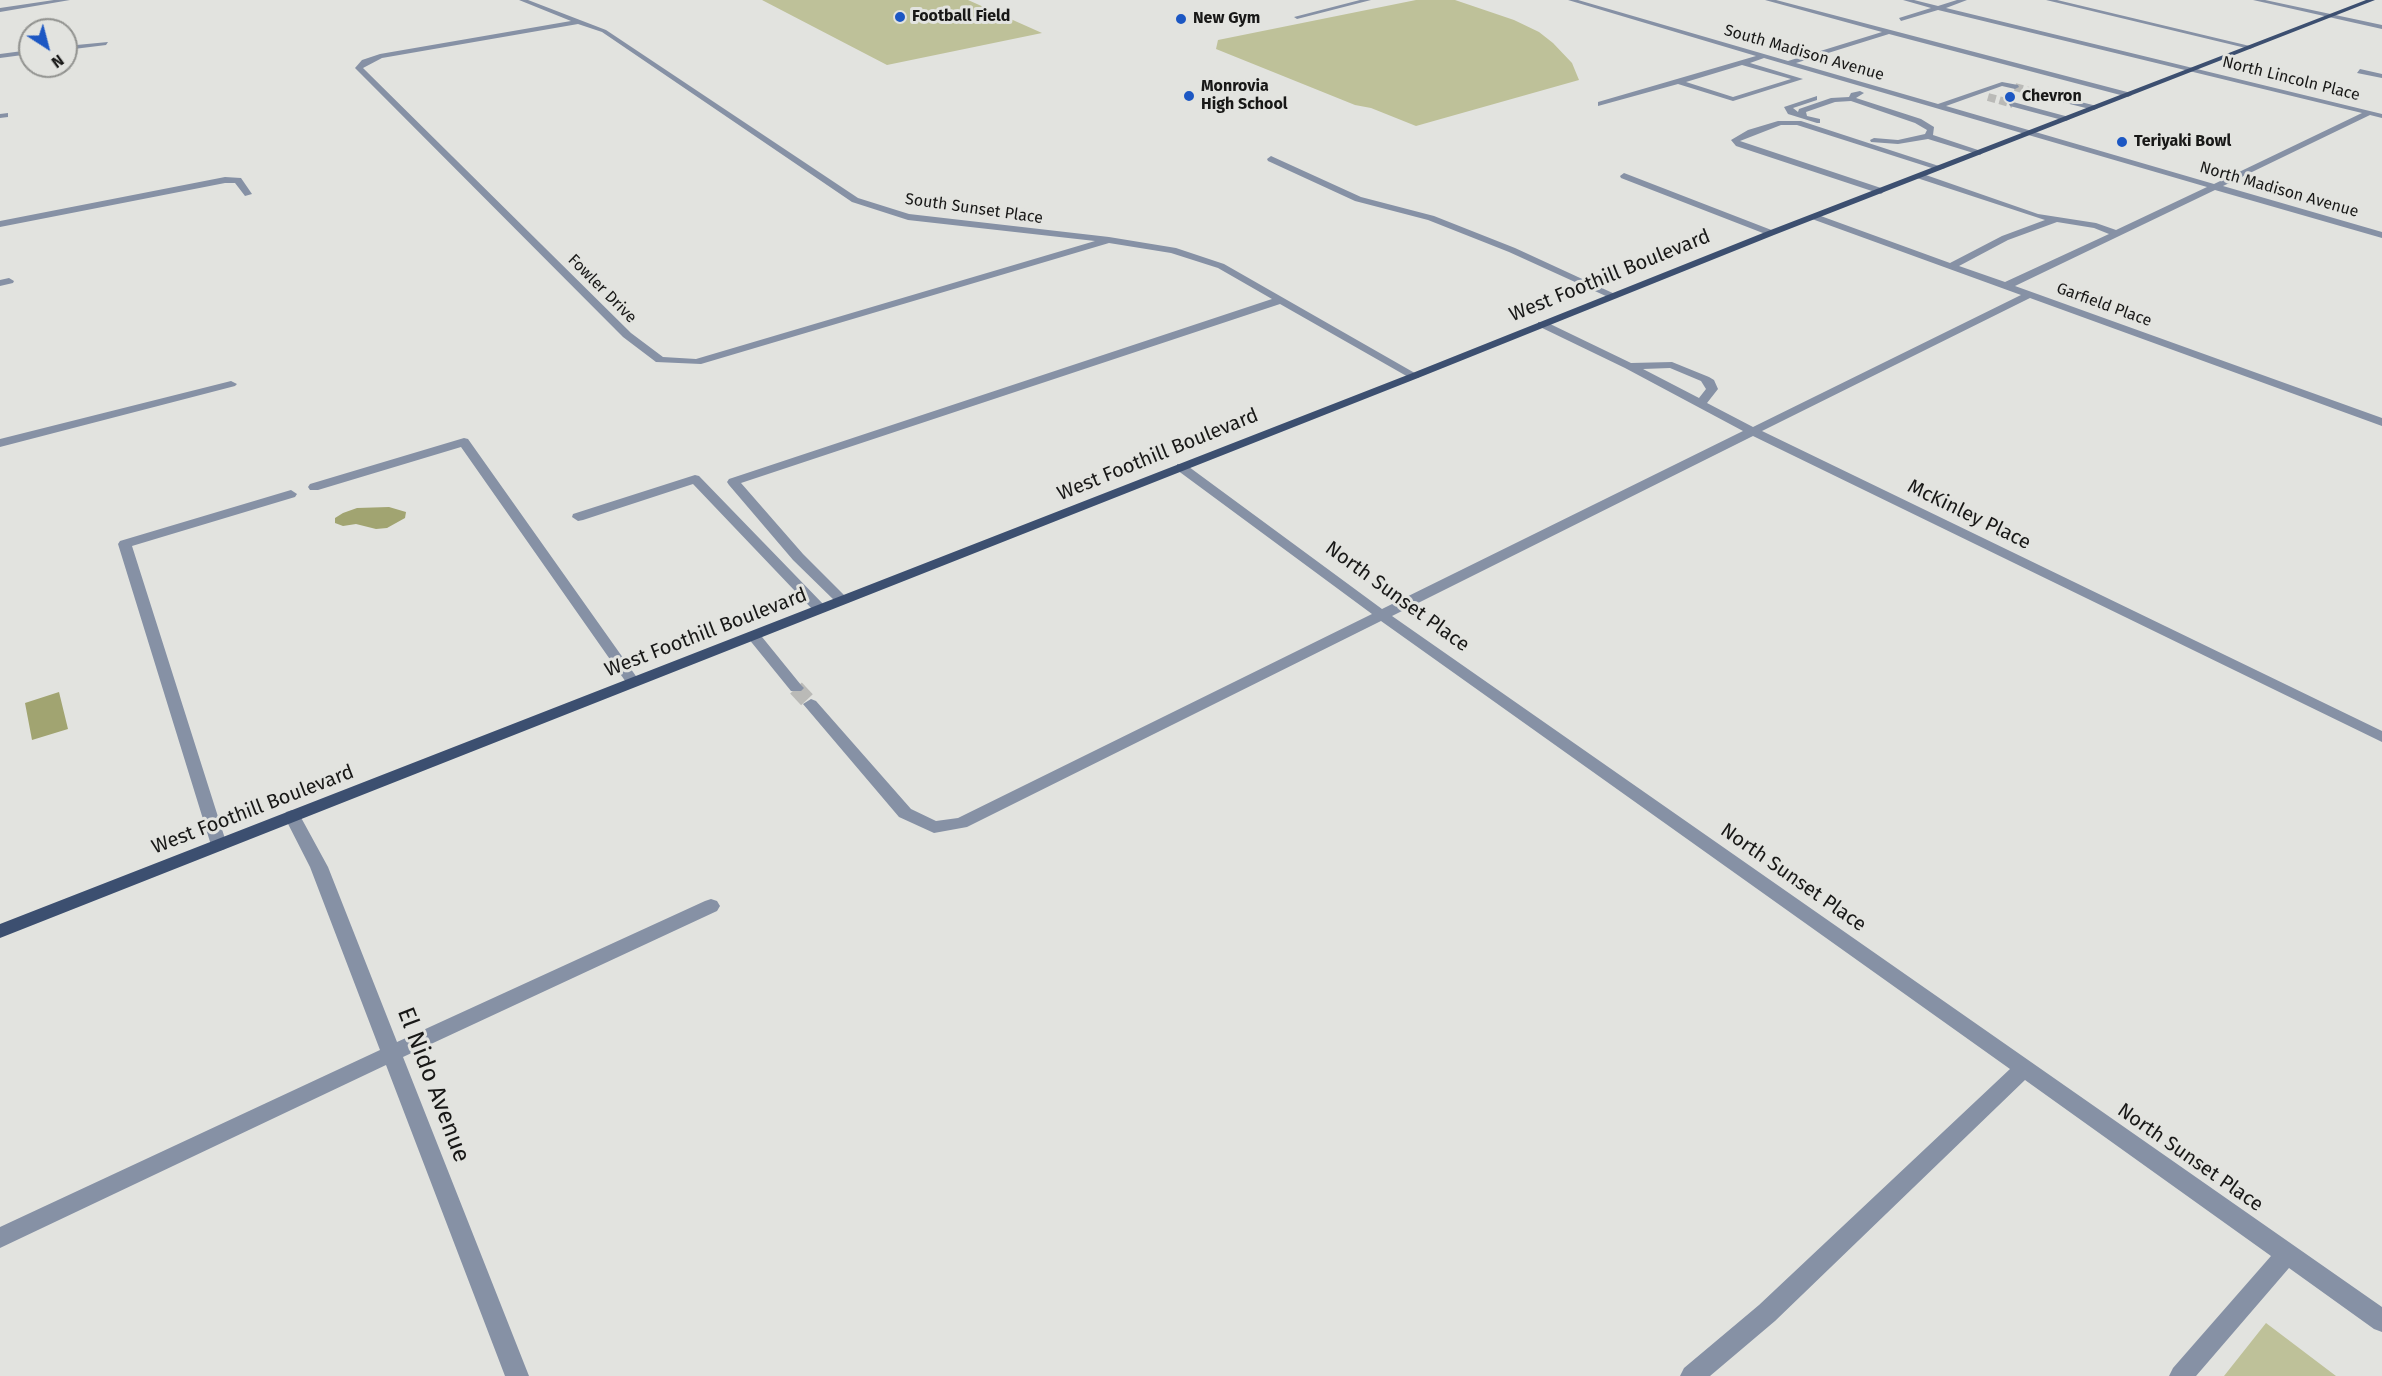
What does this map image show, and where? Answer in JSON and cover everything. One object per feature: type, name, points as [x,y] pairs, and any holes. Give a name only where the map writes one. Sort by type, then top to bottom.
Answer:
[{"type":"main road","name":"West Foothill Boulevard","points":[[0,931],[1414,376],[1612,295],[2370,0]]},
{"type":"street","points":[[0,10],[66,0]]},
{"type":"street","name":"South Sunset Place","points":[[522,0],[604,31],[855,200],[908,217],[1109,240],[1173,250],[1211,263],[1414,376]]},
{"type":"street","points":[[1297,17],[1368,0]]},
{"type":"street","name":"South Madison Avenue","points":[[1576,0],[2029,134]]},
{"type":"street","points":[[1768,0],[2128,94]]},
{"type":"street","name":"North Lincoln Place","points":[[1906,0],[2382,116]]},
{"type":"street","points":[[1901,19],[1964,0]]},
{"type":"street","points":[[2049,0],[2062,1],[2250,47]]},
{"type":"street","points":[[2256,0],[2382,27]]},
{"type":"street","name":"Fowler Drive","points":[[581,21],[381,56],[365,62],[359,68],[627,335],[660,360],[697,362],[1109,240]]},
{"type":"street","points":[[1788,63],[1889,32]]},
{"type":"street","points":[[78,46],[106,43]]},
{"type":"street","points":[[0,56],[18,54]]},
{"type":"street","points":[[1601,104],[1763,56]]},
{"type":"street","points":[[1678,82],[1733,99],[1799,80],[1742,63]]},
{"type":"street","points":[[2361,71],[2382,76]]},
{"type":"street","points":[[1937,107],[2002,84],[2015,87]]},
{"type":"street","points":[[1801,120],[1802,111],[1834,100],[1852,99],[1854,95],[1874,89]]},
{"type":"street","points":[[1975,93],[1988,97]]},
{"type":"street","points":[[2040,94],[2094,108]]},
{"type":"street","points":[[1928,136],[1932,129],[1925,124],[1852,99],[1817,96],[1788,107],[1801,120],[1941,168]]},
{"type":"street","points":[[2013,104],[2066,119]]},
{"type":"street","points":[[2006,286],[2382,107]]},
{"type":"street","points":[[1881,191],[1739,144],[1736,140],[1751,132],[1801,120],[1881,142],[1898,142],[1928,136],[1980,152]]},
{"type":"street","name":"North Madison Avenue","points":[[2029,134],[2382,235]]},
{"type":"street","points":[[1271,159],[1358,199],[1431,218],[1502,246],[1612,295]]},
{"type":"street","points":[[1624,176],[1771,233]]},
{"type":"street","points":[[1920,176],[2054,220],[2096,226],[2116,234]]},
{"type":"street","points":[[0,224],[225,180],[238,180],[248,194]]},
{"type":"street","name":"Garfield Place","points":[[1815,217],[2382,422]]},
{"type":"street","points":[[1951,266],[2005,238],[2054,220]]},
{"type":"street","points":[[811,704],[905,813],[934,827],[961,823],[2030,294]]},
{"type":"street","points":[[842,600],[798,556],[733,482],[1281,300]]},
{"type":"street","name":"McKinley Place","points":[[1542,324],[1629,366],[1699,405],[2382,737]]},
{"type":"street","points":[[1629,366],[1672,365],[1705,379],[1710,382],[1712,389],[1699,405]]},
{"type":"street","points":[[0,443],[231,384]]},
{"type":"street","points":[[314,487],[464,442],[633,682]]},
{"type":"street","name":"North Sunset Place","points":[[1181,467],[1382,615],[2382,1321]]},
{"type":"street","points":[[578,517],[695,479],[820,609]]},
{"type":"street","points":[[219,844],[125,544],[291,494]]},
{"type":"street","points":[[753,635],[796,688]]},
{"type":"street","name":"El Nido Avenue","points":[[292,816],[319,867],[517,1376]]},
{"type":"street","points":[[0,1238],[711,906]]},
{"type":"street","points":[[1692,1376],[1767,1313],[2024,1068]]},
{"type":"street","points":[[2181,1376],[2287,1254]]},
{"type":"shaded area","name":"Football Field","points":[[762,0],[968,0],[1042,33],[887,65]]},
{"type":"shaded area","points":[[1416,0],[1455,0],[1514,20],[1539,32],[1572,63],[1579,80],[1416,126],[1371,108],[1355,105],[1216,49],[1218,40]]},
{"type":"shaded area","points":[[389,507],[406,512],[405,518],[387,528],[376,529],[356,524],[343,526],[335,523],[335,518],[357,508]]},
{"type":"shaded area","points":[[59,692],[68,729],[32,740],[25,703]]},
{"type":"shaded area","points":[[2266,1323],[2336,1376],[2224,1376]]},
{"type":"tunnel","points":[[2015,87],[2040,94]]},
{"type":"tunnel","points":[[1988,97],[2013,104]]},
{"type":"tunnel","points":[[796,688],[811,704]]},
{"type":"place","name":"Football Field","points":[[900,17]]},
{"type":"place","name":"New Gym","points":[[1181,19]]},
{"type":"place","name":"Monrovia High School","points":[[1189,96]]},
{"type":"place","name":"Chevron","points":[[2010,97]]},
{"type":"place","name":"Teriyaki Bowl","points":[[2122,142]]}]
